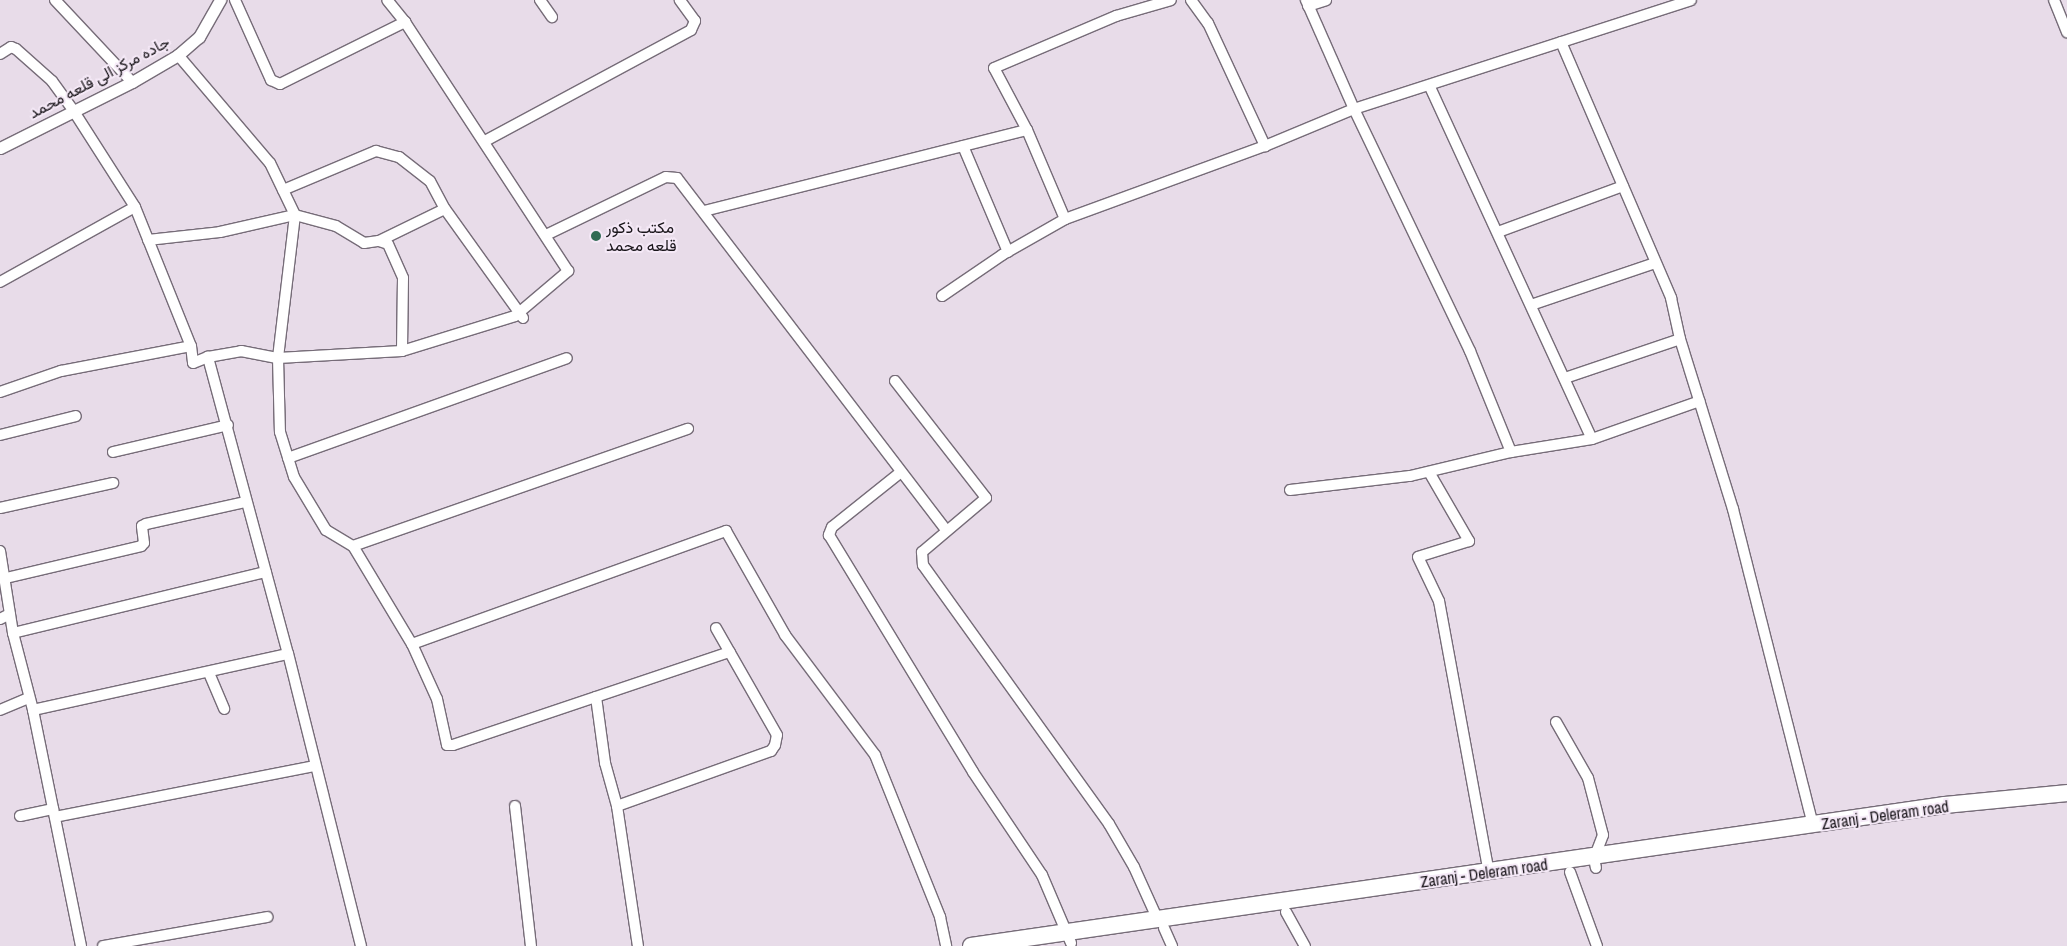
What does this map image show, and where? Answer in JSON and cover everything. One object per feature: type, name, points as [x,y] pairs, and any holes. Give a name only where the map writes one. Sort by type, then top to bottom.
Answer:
[{"type":"highway","name":"Zaranj - Deleram road","points":[[1161,923],[1286,912],[1570,872],[1595,863],[1812,825],[1945,805],[2067,793]]},
{"type":"highway","name":"Zaranj - Deleram road","points":[[971,946],[1064,941],[1161,923],[1489,873],[1595,863],[1948,815],[1998,801]]},
{"type":"street","points":[[55,0],[132,82]]},
{"type":"street","name":"جاده مرکز الی قلعه محمد","points":[[0,148],[132,82],[178,55],[198,37],[220,0]]},
{"type":"street","points":[[234,0],[271,80],[280,84],[405,22]]},
{"type":"street","points":[[0,54],[11,47],[16,49],[52,81],[73,110],[135,207],[191,346],[193,363],[208,357],[241,351],[278,358],[402,351],[522,314],[568,270],[485,141],[405,22],[387,0]]},
{"type":"street","points":[[540,0],[552,17]]},
{"type":"street","points":[[485,141],[691,30],[695,21],[680,0]]},
{"type":"street","points":[[1065,219],[1027,130],[994,68],[1116,16],[1171,0]]},
{"type":"street","points":[[1190,0],[1208,23],[1265,146]]},
{"type":"street","points":[[1326,0],[1307,3],[1354,109],[1440,284],[1511,452]]},
{"type":"street","points":[[942,296],[1008,252],[1065,219],[1265,146],[1354,109],[1430,87],[1691,0]]},
{"type":"street","points":[[2054,0],[2067,32]]},
{"type":"street","points":[[1561,42],[1671,298],[1680,339],[1732,509],[1812,825]]},
{"type":"street","points":[[178,55],[270,163],[295,215],[278,358],[280,432],[294,477],[326,530],[353,546],[412,644],[436,699],[447,745],[453,746],[730,652]]},
{"type":"street","points":[[1430,87],[1592,439]]},
{"type":"street","points":[[704,211],[1027,130]]},
{"type":"street","points":[[964,146],[1008,252]]},
{"type":"street","points":[[283,190],[376,151],[399,157],[430,181],[445,209],[522,314]]},
{"type":"street","points":[[546,235],[672,176],[704,211],[946,530]]},
{"type":"street","points":[[1498,232],[1623,186]]},
{"type":"street","points":[[0,282],[135,207]]},
{"type":"street","points":[[148,240],[220,232],[295,215],[336,226],[364,243],[379,241],[445,209]]},
{"type":"street","points":[[379,241],[388,244],[403,278],[402,351]]},
{"type":"street","points":[[1531,305],[1655,263]]},
{"type":"street","points":[[1565,378],[1632,353],[1680,339]]},
{"type":"street","points":[[0,392],[61,371],[191,346]]},
{"type":"street","points":[[208,357],[228,425],[245,502],[288,654],[314,766],[361,946]]},
{"type":"street","points":[[288,458],[568,358]]},
{"type":"street","points":[[895,381],[986,498],[922,552],[923,564],[1109,824],[1134,867],[1172,946]]},
{"type":"street","points":[[1290,490],[1429,472],[1511,452],[1592,439],[1700,400]]},
{"type":"street","points":[[0,435],[76,416]]},
{"type":"street","points":[[113,452],[228,425]]},
{"type":"street","points":[[353,546],[688,429]]},
{"type":"street","points":[[901,472],[832,527],[830,535],[973,772],[1042,876],[1064,941]]},
{"type":"street","points":[[1429,472],[1469,541],[1418,557],[1439,600],[1489,873]]},
{"type":"street","points":[[0,508],[113,483]]},
{"type":"street","points":[[6,578],[141,546],[144,543],[142,526],[146,524],[245,502]]},
{"type":"street","points":[[412,644],[726,531],[786,635],[875,755],[940,917],[946,946]]},
{"type":"street","points":[[1,558],[6,578],[13,633],[28,698],[33,710],[80,946]]},
{"type":"street","points":[[13,633],[266,572]]},
{"type":"street","points":[[0,619],[10,614]]},
{"type":"street","points":[[617,806],[771,751],[776,745],[777,735],[716,628]]},
{"type":"street","points":[[33,710],[209,673],[288,654]]},
{"type":"street","points":[[209,673],[224,709]]},
{"type":"street","points":[[596,697],[605,763],[617,806],[638,946]]},
{"type":"street","points":[[0,710],[28,698]]},
{"type":"street","points":[[1556,722],[1588,778],[1603,835],[1595,863]]},
{"type":"street","points":[[20,816],[54,813],[314,766]]},
{"type":"street","points":[[515,806],[531,946]]},
{"type":"street","points":[[1570,872],[1597,946]]},
{"type":"street","points":[[1286,912],[1304,946]]},
{"type":"street","points":[[102,946],[267,917]]},
{"type":"place","name":"مکتب ذکور قلعه محمد","points":[[596,236]]}]
